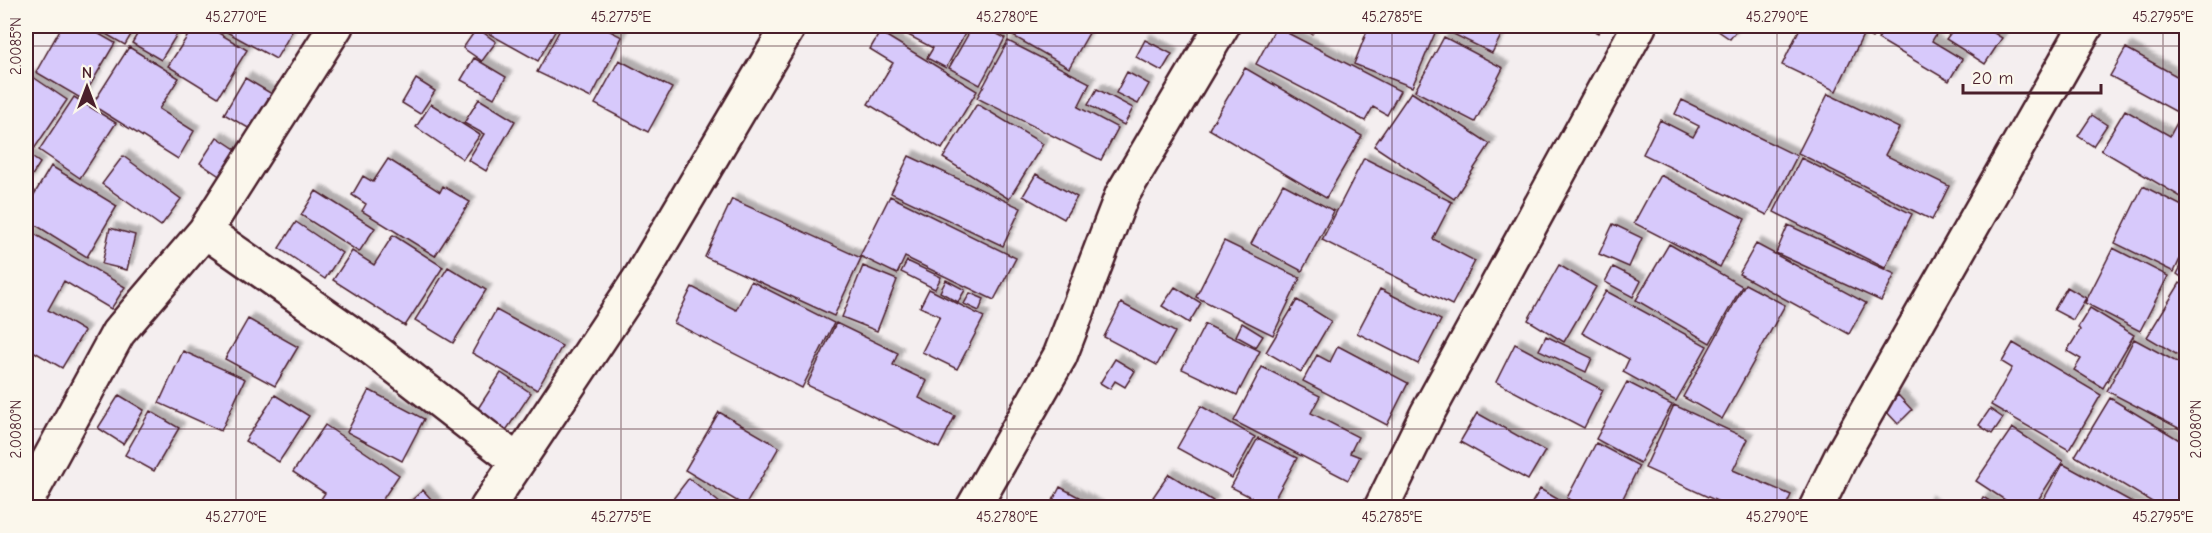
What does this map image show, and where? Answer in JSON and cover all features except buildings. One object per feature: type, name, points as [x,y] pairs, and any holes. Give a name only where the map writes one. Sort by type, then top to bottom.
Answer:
[{"type":"street","points":[[26,502],[118,333],[205,231],[336,26]]},
{"type":"street","points":[[487,507],[640,278],[789,26]]},
{"type":"street","points":[[973,507],[1060,356],[1122,195],[1222,26]]},
{"type":"street","points":[[1381,507],[1427,414],[1639,26]]},
{"type":"street","points":[[1816,507],[1842,455],[2086,26]]},
{"type":"street","points":[[205,231],[369,346],[517,461]]}]
